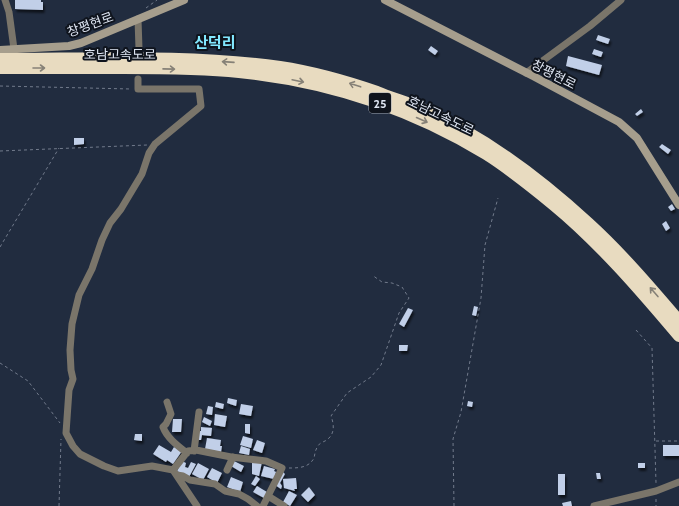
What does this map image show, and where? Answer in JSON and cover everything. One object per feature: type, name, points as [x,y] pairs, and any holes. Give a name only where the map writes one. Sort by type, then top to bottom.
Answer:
[{"type":"highway","name":"호남고속도로","points":[[0,59],[199,60],[248,63],[282,67],[328,76],[420,108],[491,146],[560,198],[589,223],[679,321]]},
{"type":"highway","name":"호남고속도로","points":[[0,68],[188,69],[239,72],[284,78],[326,86],[395,109],[440,128],[487,154],[555,206],[605,254],[679,336]]},
{"type":"main road","name":"창평현로","points":[[0,50],[69,46],[82,43],[184,0]]},
{"type":"main road","name":"창평현로","points":[[385,0],[619,122],[637,138],[679,205]]},
{"type":"street","points":[[5,0],[14,50]]},
{"type":"street","points":[[526,73],[590,26],[621,0]]},
{"type":"street","points":[[138,19],[139,50]]},
{"type":"street","points":[[138,79],[138,89],[199,89],[201,106],[155,144],[149,153],[142,174],[107,228],[92,269],[79,295],[72,324],[70,350],[73,379],[69,390],[66,433],[73,446],[80,454],[104,466],[118,471],[152,466],[175,473],[190,480],[215,484],[225,491],[239,494],[257,506]]},
{"type":"street","points":[[167,402],[171,414],[163,427],[165,432],[172,441],[191,452],[266,461],[282,468],[263,506]]},
{"type":"street","points":[[175,473],[191,452],[199,412]]},
{"type":"street","points":[[227,470],[233,457]]},
{"type":"street","points":[[175,473],[197,506]]},
{"type":"street","points":[[594,506],[656,491],[679,482]]},
{"type":"street","points":[[268,496],[284,506]]},
{"type":"path","points":[[0,86],[138,89]]},
{"type":"path","points":[[0,151],[155,144]]},
{"type":"path","points":[[0,248],[59,148]]},
{"type":"path","points":[[454,506],[453,439],[461,412],[480,305],[485,244],[498,198]]},
{"type":"path","points":[[282,468],[304,467],[309,464],[314,458],[318,444],[328,440],[333,430],[331,416],[347,393],[371,377],[381,365],[399,313],[409,298],[402,287],[392,282],[382,282],[372,275]]},
{"type":"path","points":[[636,330],[652,348],[656,506]]},
{"type":"path","points":[[0,363],[28,382],[61,424],[66,433]]},
{"type":"path","points":[[59,506],[60,438]]},
{"type":"path","points":[[655,441],[679,441]]},
{"type":"building","points":[[15,0],[41,0],[41,2],[43,2],[43,10],[15,9]]},
{"type":"building","points":[[598,35],[610,39],[608,44],[596,40]]},
{"type":"building","points":[[431,46],[438,51],[435,55],[428,50]]},
{"type":"building","points":[[594,49],[603,52],[601,57],[592,54]]},
{"type":"building","points":[[568,56],[602,65],[599,75],[566,66]]},
{"type":"building","points":[[641,109],[643,112],[637,116],[635,114]]},
{"type":"building","points":[[74,138],[84,138],[84,144],[74,145]]},
{"type":"building","points":[[662,144],[671,150],[668,154],[659,147]]},
{"type":"building","points":[[672,204],[675,209],[671,211],[668,207]]},
{"type":"building","points":[[666,221],[670,228],[666,231],[662,224]]},
{"type":"building","points":[[474,306],[478,307],[476,316],[472,315]]},
{"type":"building","points":[[408,308],[413,310],[404,327],[399,324]]},
{"type":"building","points":[[399,345],[408,345],[407,351],[399,351]]},
{"type":"building","points":[[228,398],[237,400],[236,406],[227,403]]},
{"type":"building","points":[[468,401],[473,402],[472,407],[467,406]]},
{"type":"building","points":[[216,402],[224,404],[223,409],[215,407]]},
{"type":"building","points":[[241,404],[253,406],[251,416],[239,414]]},
{"type":"building","points":[[208,406],[213,407],[212,415],[206,414]]},
{"type":"building","points":[[215,414],[227,416],[225,427],[214,425]]},
{"type":"building","points":[[204,417],[212,421],[210,426],[202,422]]},
{"type":"building","points":[[173,419],[182,419],[181,432],[172,432]]},
{"type":"building","points":[[245,424],[250,424],[250,434],[245,433]]},
{"type":"building","points":[[201,427],[212,428],[211,436],[202,435],[201,440],[197,440],[198,431],[201,431]]},
{"type":"building","points":[[135,434],[142,434],[142,441],[134,440]]},
{"type":"building","points":[[243,436],[253,439],[251,448],[240,445]]},
{"type":"building","points":[[207,438],[221,440],[221,452],[205,449]]},
{"type":"building","points":[[257,440],[265,443],[262,453],[253,450]]},
{"type":"building","points":[[159,445],[171,452],[174,447],[182,451],[173,464],[167,460],[166,462],[153,454]]},
{"type":"building","points":[[663,445],[679,445],[679,456],[663,456]]},
{"type":"building","points":[[241,446],[250,449],[249,455],[239,453]]},
{"type":"building","points":[[252,460],[262,462],[259,476],[252,474]]},
{"type":"building","points":[[182,461],[186,463],[185,467],[188,468],[191,462],[196,464],[189,477],[177,471]]},
{"type":"building","points":[[234,461],[244,466],[241,472],[231,466]]},
{"type":"building","points":[[198,463],[209,469],[203,480],[192,474]]},
{"type":"building","points":[[638,463],[645,463],[645,468],[638,468]]},
{"type":"building","points":[[264,466],[275,469],[274,471],[276,472],[274,479],[261,476]]},
{"type":"building","points":[[212,468],[222,473],[217,483],[207,477]]},
{"type":"building","points":[[283,472],[285,474],[280,483],[282,486],[281,489],[275,485]]},
{"type":"building","points":[[596,473],[600,473],[601,479],[597,479]]},
{"type":"building","points":[[558,474],[565,474],[565,495],[558,495]]},
{"type":"building","points":[[256,476],[260,479],[255,486],[251,484]]},
{"type":"building","points":[[231,477],[243,482],[240,492],[227,487]]},
{"type":"building","points":[[296,478],[297,489],[294,489],[295,491],[284,488],[283,479]]},
{"type":"building","points":[[257,486],[267,492],[264,498],[253,492]]},
{"type":"building","points":[[309,487],[315,495],[308,502],[301,495]]},
{"type":"building","points":[[289,491],[297,495],[290,506],[283,502]]},
{"type":"building","points":[[571,501],[572,506],[563,506],[562,503]]},
{"type":"district","name":"산덕리","points":[[215,43]]}]
